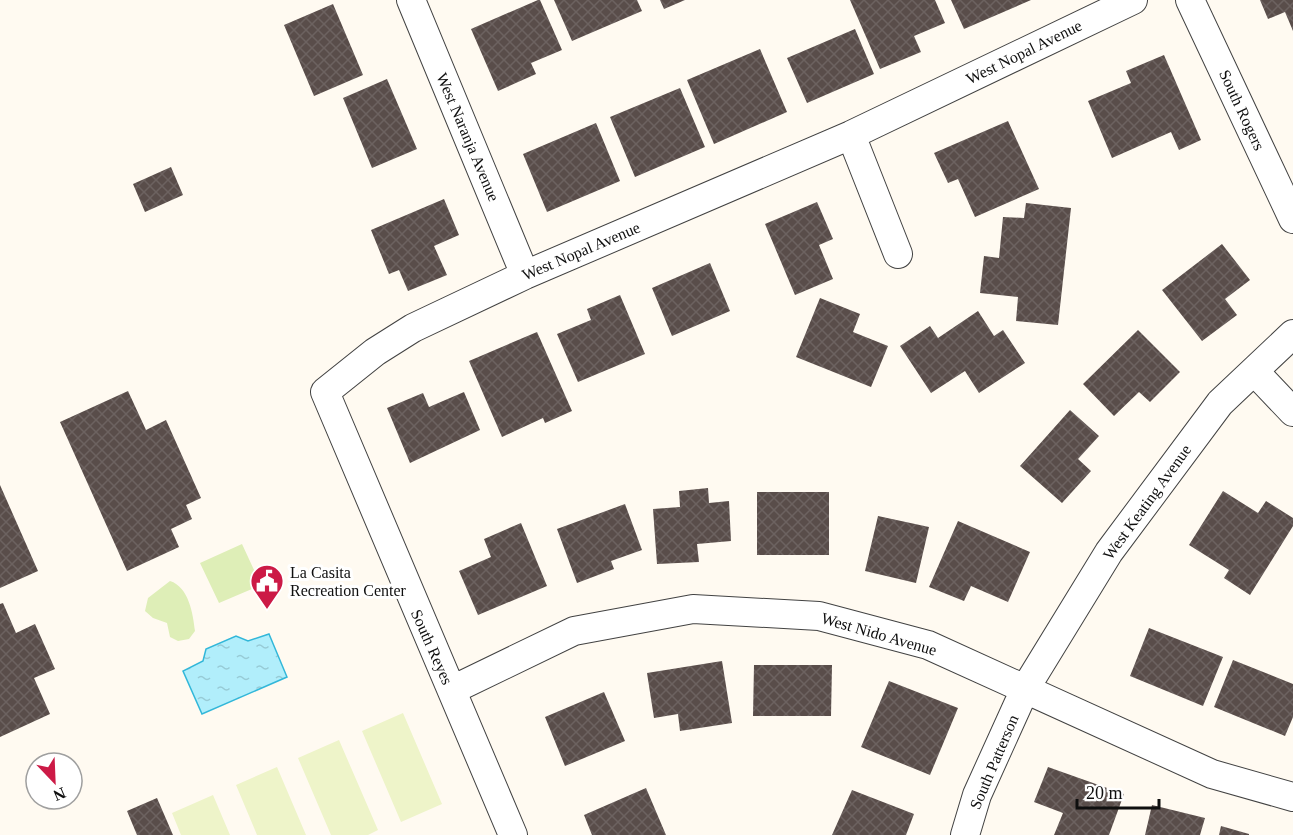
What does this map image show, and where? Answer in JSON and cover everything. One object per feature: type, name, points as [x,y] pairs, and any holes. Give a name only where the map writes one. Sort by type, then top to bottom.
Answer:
[{"type":"street","name":"West Naranja Avenue","points":[[411,0],[525,275]]},
{"type":"street","name":"West Nopal Avenue","points":[[325,393],[375,352],[413,328],[525,275],[851,135],[1133,0]]},
{"type":"street","name":"South Rogers","points":[[1190,0],[1293,219]]},
{"type":"street","points":[[851,135],[898,254]]},
{"type":"street","name":"West Keating Avenue","points":[[1025,689],[1109,552],[1220,403],[1293,334]]},
{"type":"street","points":[[1254,371],[1293,412]]},
{"type":"street","name":"South Reyes","points":[[325,393],[513,835]]},
{"type":"street","name":"West Nido Avenue","points":[[452,690],[574,631],[693,609],[819,616],[928,645],[1212,774],[1293,797]]},
{"type":"street","name":"South Patterson","points":[[965,835],[977,795],[1025,689]]},
{"type":"green space","points":[[242,544],[261,585],[219,603],[200,563]]},
{"type":"green space","points":[[170,581],[182,589],[189,602],[195,631],[189,639],[178,641],[170,637],[167,623],[153,618],[145,611],[148,598]]},
{"type":"green space","points":[[403,713],[442,804],[401,822],[362,731]]},
{"type":"green space","points":[[339,740],[378,830],[368,835],[331,835],[298,758]]},
{"type":"green space","points":[[277,767],[306,835],[257,835],[236,785]]},
{"type":"green space","points":[[213,795],[230,835],[181,835],[172,813]]},
{"type":"water","points":[[269,634],[287,677],[202,714],[183,671],[203,661],[206,649],[236,636],[248,641]]},
{"type":"building","points":[[540,0],[562,50],[531,63],[536,74],[498,91],[471,29]]},
{"type":"building","points":[[554,0],[637,0],[642,11],[572,41]]},
{"type":"building","points":[[660,0],[685,0],[664,9]]},
{"type":"building","points":[[850,0],[935,0],[945,23],[914,36],[921,52],[880,69]]},
{"type":"building","points":[[951,0],[1031,0],[964,29]]},
{"type":"building","points":[[1260,0],[1293,0],[1293,31],[1285,12],[1268,19]]},
{"type":"building","points":[[333,4],[363,75],[314,96],[284,25]]},
{"type":"building","points":[[855,29],[874,74],[807,103],[787,58]]},
{"type":"building","points":[[760,49],[787,112],[714,144],[687,80]]},
{"type":"building","points":[[1164,55],[1201,140],[1179,150],[1171,132],[1112,158],[1088,101],[1131,83],[1126,71]]},
{"type":"building","points":[[387,79],[417,149],[372,168],[343,98]]},
{"type":"building","points":[[680,88],[705,147],[635,177],[610,117]]},
{"type":"building","points":[[1008,121],[1039,189],[975,217],[958,179],[948,183],[934,153]]},
{"type":"building","points":[[596,123],[620,181],[547,212],[523,154]]},
{"type":"building","points":[[171,167],[183,195],[145,212],[133,184]]},
{"type":"building","points":[[444,199],[459,235],[434,246],[447,275],[408,291],[399,270],[389,274],[371,230]]},
{"type":"building","points":[[817,202],[833,239],[819,245],[833,279],[795,295],[765,224]]},
{"type":"building","points":[[1026,203],[1071,208],[1058,325],[1016,321],[1018,297],[980,293],[984,256],[999,258],[1003,217],[1024,218]]},
{"type":"building","points":[[1222,244],[1250,280],[1225,299],[1237,315],[1202,341],[1162,290]]},
{"type":"building","points":[[710,263],[730,311],[672,336],[652,288]]},
{"type":"building","points":[[620,295],[645,354],[578,382],[557,334],[591,320],[587,309]]},
{"type":"building","points":[[820,298],[860,314],[853,332],[888,346],[871,387],[796,357]]},
{"type":"building","points":[[978,311],[994,336],[1003,330],[1025,363],[979,393],[965,371],[931,393],[900,346],[930,326],[938,338]]},
{"type":"building","points":[[1138,330],[1180,372],[1150,402],[1139,392],[1114,416],[1083,384]]},
{"type":"building","points":[[537,332],[572,411],[545,423],[543,418],[502,437],[469,361]]},
{"type":"building","points":[[128,391],[146,430],[166,420],[201,498],[186,505],[192,519],[171,529],[179,547],[127,571],[60,422]]},
{"type":"building","points":[[464,392],[480,430],[410,463],[387,408],[423,393],[429,407]]},
{"type":"building","points":[[1070,410],[1099,436],[1078,459],[1091,471],[1062,503],[1020,466]]},
{"type":"building","points":[[0,485],[38,571],[0,588]]},
{"type":"building","points":[[708,488],[709,503],[729,501],[731,541],[697,544],[699,562],[657,564],[653,509],[680,507],[679,491]]},
{"type":"building","points":[[1223,491],[1258,513],[1266,501],[1293,518],[1293,526],[1250,595],[1224,578],[1229,570],[1189,545]]},
{"type":"building","points":[[757,492],[829,492],[829,555],[757,555]]},
{"type":"building","points":[[625,504],[642,550],[611,561],[614,569],[577,583],[557,529]]},
{"type":"building","points":[[878,516],[929,527],[916,583],[865,571]]},
{"type":"building","points":[[958,521],[1030,552],[1008,602],[971,586],[964,601],[929,587]]},
{"type":"building","points":[[521,523],[547,586],[478,615],[459,571],[491,557],[484,539]]},
{"type":"building","points":[[3,603],[16,633],[35,624],[55,669],[34,678],[50,714],[0,737],[0,604]]},
{"type":"building","points":[[1149,628],[1223,657],[1203,706],[1130,676]]},
{"type":"building","points":[[1233,660],[1293,684],[1293,717],[1285,736],[1214,707]]},
{"type":"building","points":[[722,661],[732,723],[680,731],[678,714],[654,718],[647,673]]},
{"type":"building","points":[[754,665],[832,665],[831,716],[753,716]]},
{"type":"building","points":[[889,681],[958,708],[930,775],[861,747]]},
{"type":"building","points":[[604,692],[625,741],[565,766],[545,717]]},
{"type":"building","points":[[1048,767],[1124,794],[1109,835],[1054,835],[1063,813],[1034,802]]},
{"type":"building","points":[[646,788],[666,835],[592,835],[584,815]]},
{"type":"building","points":[[852,790],[914,814],[906,835],[832,835]]},
{"type":"building","points":[[157,798],[173,835],[137,835],[127,811]]},
{"type":"building","points":[[1152,805],[1205,818],[1200,835],[1145,835]]},
{"type":"building","points":[[1221,826],[1249,834],[1249,835],[1219,835]]},
{"type":"place","name":"La Casita Recreation Center","points":[[267,610]]}]
